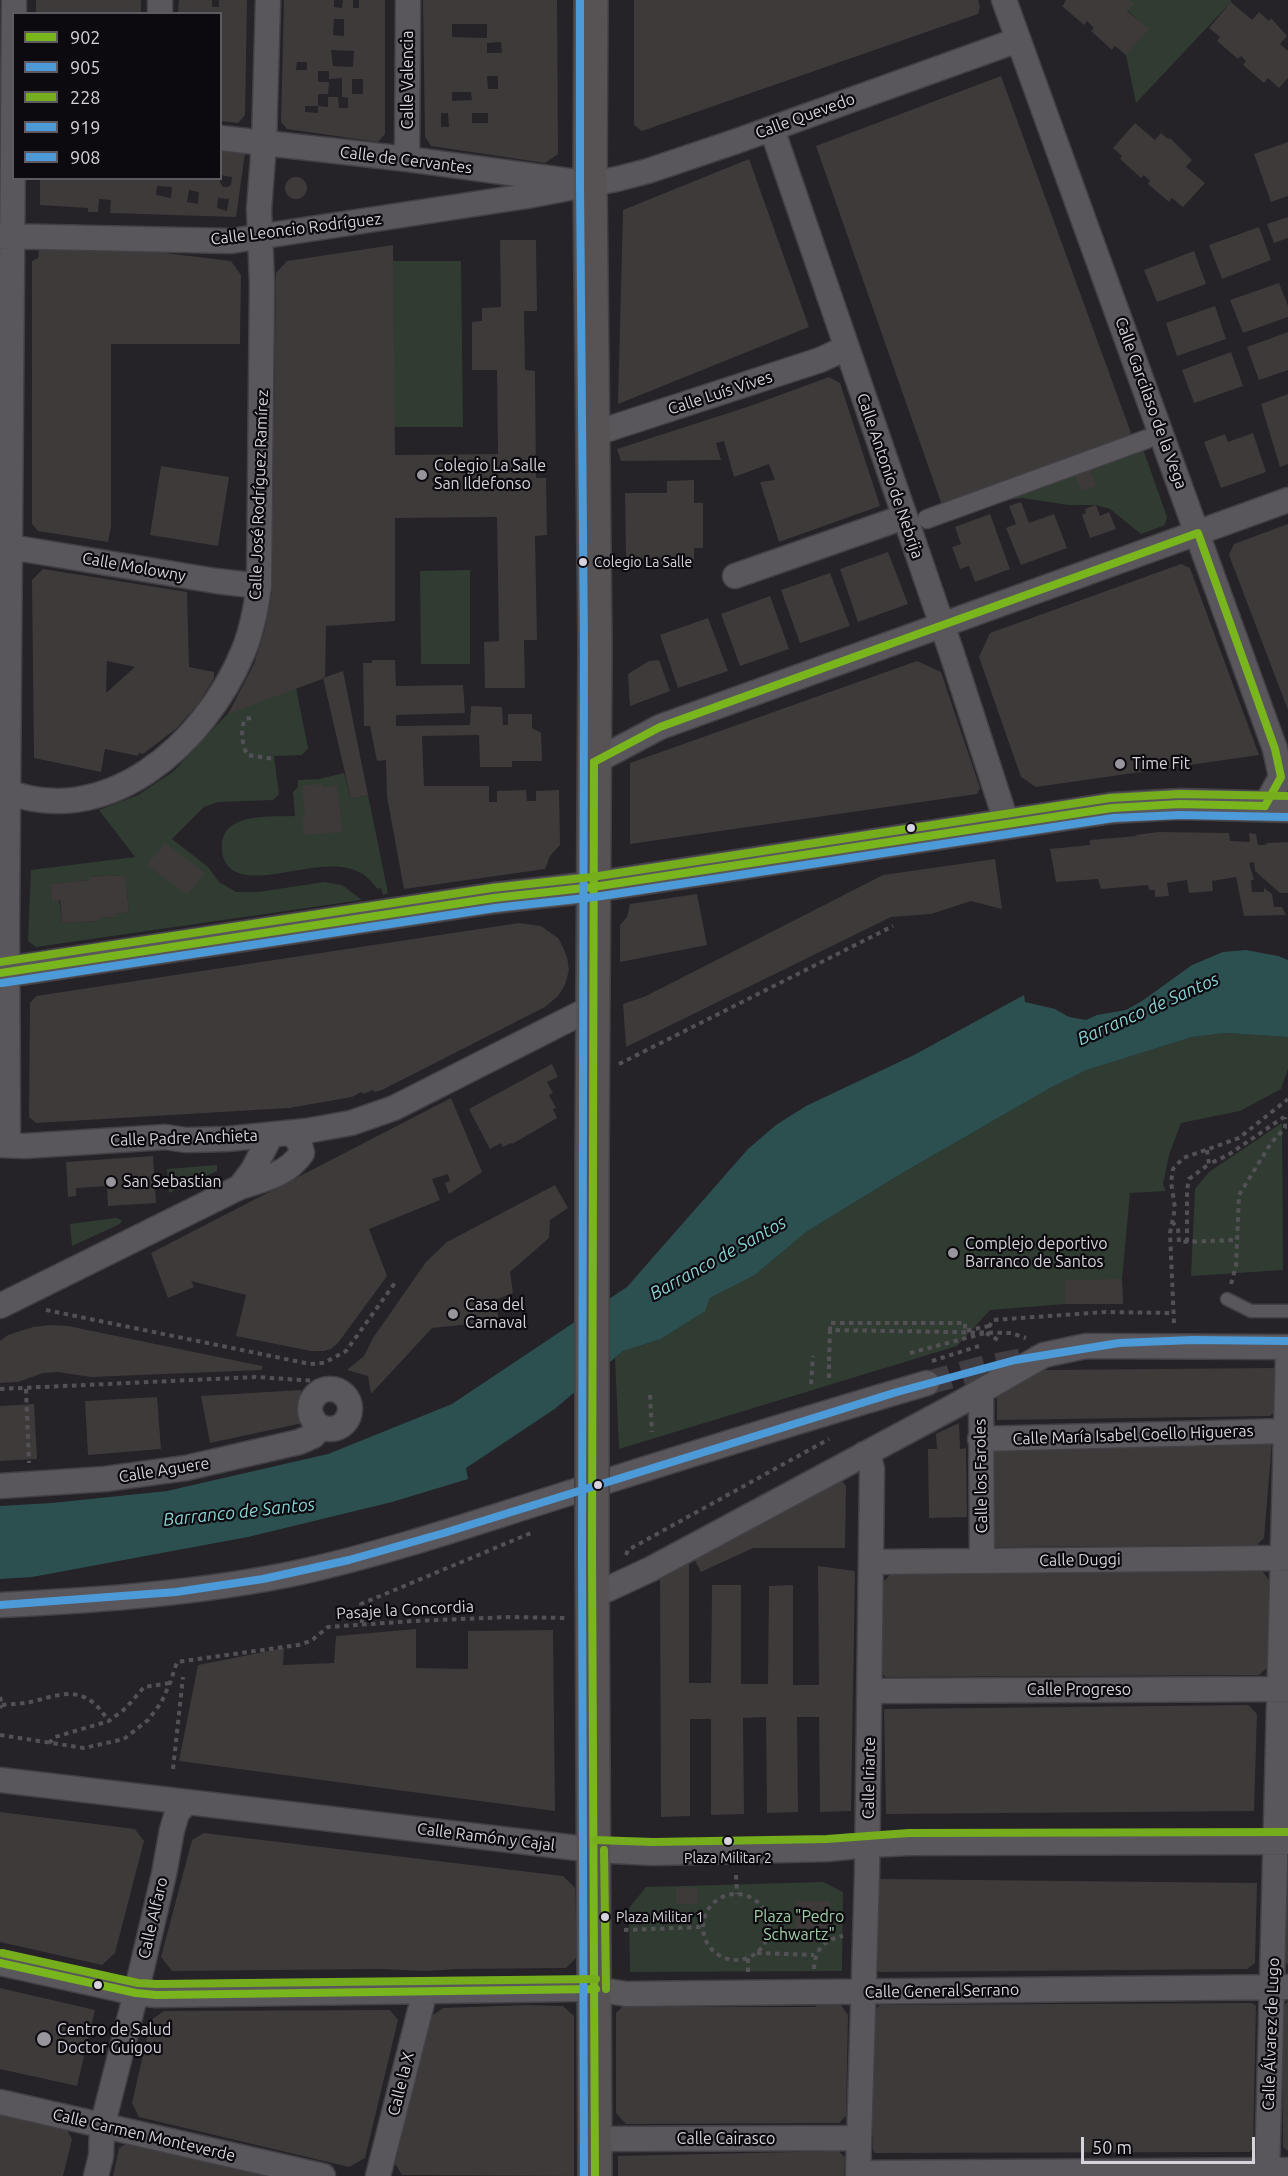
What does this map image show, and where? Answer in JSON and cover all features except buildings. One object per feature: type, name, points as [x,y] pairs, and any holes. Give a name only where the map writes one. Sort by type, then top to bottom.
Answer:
[{"type":"main road","points":[[591,0],[593,1007],[603,1072],[592,1155],[595,2176]]},
{"type":"street","name":"Calle José Rodríguez Ramírez","points":[[5,791],[40,801],[66,800],[97,795],[129,783],[169,756],[204,721],[222,695],[244,651],[259,586],[262,318],[259,237],[268,0]]},
{"type":"street","name":"Calle Valencia","points":[[407,159],[408,0]]},
{"type":"street","name":"Calle Garcilaso de la Vega","points":[[1004,0],[1284,774],[1276,806]]},
{"type":"street","name":"Calle Quevedo","points":[[590,184],[648,171],[1018,40]]},
{"type":"street","name":"Calle Antonio de Nebrija","points":[[772,129],[846,348],[916,518],[943,626],[1007,824]]},
{"type":"street","points":[[4,1145],[5,791],[10,547],[6,236],[12,130]]},
{"type":"street","name":"Calle de Cervantes","points":[[222,138],[407,159],[590,184]]},
{"type":"street","name":"Calle Leoncio Rodríguez","points":[[6,236],[219,242],[527,196],[590,184]]},
{"type":"street","name":"Calle Luís Vives","points":[[593,434],[820,360],[846,348]]},
{"type":"street","points":[[735,576],[916,518],[1147,439]]},
{"type":"street","points":[[594,762],[660,727],[1288,500]]},
{"type":"street","name":"Calle Molowny","points":[[10,547],[259,586]]},
{"type":"street","points":[[4,973],[494,898],[593,887],[1134,806],[1180,804],[1276,806]]},
{"type":"street","name":"Calle Padre Anchieta","points":[[4,1145],[25,1146],[165,1137],[186,1140],[227,1139],[340,1125],[394,1108],[593,1007]]},
{"type":"street","points":[[0,1306],[240,1187],[287,1169],[297,1161],[302,1153],[299,1141],[280,1134],[240,1187]]},
{"type":"street","points":[[593,1596],[642,1573],[1044,1355],[1086,1346],[1288,1349]]},
{"type":"street","name":"Calle Álvarez de Lugo","points":[[1274,2172],[1281,1987],[1288,1349]]},
{"type":"street","points":[[0,1605],[120,1599],[193,1591],[348,1561],[440,1534],[926,1373]]},
{"type":"street","name":"Calle los Faroles","points":[[981,1390],[982,1561]]},
{"type":"street","name":"Calle Aguere","points":[[0,1486],[105,1479],[186,1468],[299,1442],[313,1436],[321,1427]]},
{"type":"street","name":"Calle María Isabel Coello Higueras","points":[[980,1439],[1286,1431]]},
{"type":"street","name":"Calle Iriarte","points":[[858,2175],[865,1992],[872,1562],[872,1469],[870,1461],[864,1454]]},
{"type":"street","name":"Calle Duggi","points":[[872,1562],[1285,1558]]},
{"type":"street","name":"Calle Progreso","points":[[870,1691],[1284,1689]]},
{"type":"street","name":"Calle Ramón y Cajal","points":[[0,1780],[594,1850],[653,1853],[828,1849],[868,1845],[1282,1843]]},
{"type":"street","name":"Calle Alfaro","points":[[96,2176],[101,2156],[102,2127],[136,1993],[172,1830],[177,1813],[186,1803]]},
{"type":"street","name":"Calle General Serrano","points":[[0,1963],[136,1993],[156,1995],[596,1989],[626,1994],[1281,1987]]},
{"type":"street","name":"Calle la X","points":[[378,2176],[425,1991]]},
{"type":"street","name":"Calle Carmen Monteverde","points":[[0,2102],[322,2176]]},
{"type":"street","name":"Calle Cairasco","points":[[595,2139],[858,2138]]},
{"type":"street","points":[[858,2175],[1274,2172]]},
{"type":"lane","points":[[1227,1299],[1251,1311],[1288,1311]]},
{"type":"path","points":[[251,718],[245,719],[242,727],[243,746],[247,755],[274,759]]},
{"type":"path","points":[[603,1072],[892,926]]},
{"type":"path","points":[[1174,1323],[1170,1233],[1175,1208],[1171,1182],[1173,1169],[1183,1158],[1239,1138],[1288,1100]]},
{"type":"path","points":[[1187,1242],[1189,1179],[1285,1117],[1285,1128],[1271,1143],[1239,1195],[1236,1266],[1227,1299]]},
{"type":"path","points":[[1207,1150],[1209,1164]]},
{"type":"path","points":[[1172,1221],[1178,1228],[1179,1242],[1237,1240]]},
{"type":"path","points":[[40,1309],[310,1364],[324,1363],[346,1350],[397,1280]]},
{"type":"path","points":[[985,1333],[993,1320],[1105,1312],[1173,1313]]},
{"type":"path","points":[[829,1378],[830,1323],[965,1323],[965,1331]]},
{"type":"path","points":[[965,1331],[989,1326]]},
{"type":"path","points":[[830,1330],[1011,1333],[1035,1341]]},
{"type":"path","points":[[910,1353],[985,1333],[998,1340]]},
{"type":"path","points":[[926,1373],[979,1346]]},
{"type":"path","points":[[811,1384],[813,1356]]},
{"type":"path","points":[[0,1389],[256,1377],[316,1381]]},
{"type":"path","points":[[26,1389],[30,1467]]},
{"type":"path","points":[[650,1395],[652,1432]]},
{"type":"path","points":[[624,1562],[628,1550],[832,1437]]},
{"type":"path","points":[[362,1623],[361,1604],[531,1533]]},
{"type":"path","name":"Pasaje la Concordia","points":[[0,1735],[84,1748],[124,1739],[148,1720],[161,1703],[177,1662],[298,1645],[311,1641],[328,1626],[499,1618],[555,1618]]},
{"type":"path","points":[[173,1769],[183,1677]]},
{"type":"path","points":[[49,1744],[55,1737],[109,1720],[126,1708],[144,1687],[170,1683]]},
{"type":"path","points":[[0,1697],[1,1706],[67,1694],[79,1695],[88,1698],[109,1720]]},
{"type":"path","points":[[736,1874],[737,1894]]},
{"type":"path","points":[[757,1953],[769,1933],[767,1917],[759,1903],[752,1898],[737,1894],[720,1899],[713,1904],[703,1927],[707,1943],[719,1955],[735,1960],[757,1953],[814,1955]]},
{"type":"path","points":[[624,1930],[703,1927]]},
{"type":"path","points":[[813,1978],[814,1955],[826,1943],[837,1937],[849,1935]]},
{"type":"green space","points":[[1116,0],[1231,0],[1231,2],[1136,103],[1126,55],[1148,29]]},
{"type":"green space","points":[[393,261],[461,261],[463,427],[394,427]]},
{"type":"green space","points":[[1143,449],[1167,517],[1165,525],[1141,534],[1110,509],[1096,505],[1069,505],[1022,498],[1000,501]]},
{"type":"green space","points":[[470,570],[470,664],[421,664],[420,571]]},
{"type":"green space","points":[[296,688],[308,748],[302,755],[274,756],[279,794],[273,800],[218,802],[204,807],[172,839],[208,867],[219,882],[236,892],[258,892],[324,882],[342,885],[362,900],[36,947],[28,941],[31,870],[135,857],[99,810],[138,795],[174,771],[228,713]],"holes":[[[125,875],[129,912],[115,914],[114,917],[99,918],[99,921],[62,923],[59,900],[52,900],[50,884]]]},
{"type":"green space","points":[[344,773],[351,799],[368,795],[388,893],[383,895],[381,888],[378,889],[363,874],[346,868],[329,866],[258,876],[243,874],[229,867],[222,848],[224,834],[231,827],[250,819],[295,816],[293,792],[298,787],[298,780],[319,779]]},
{"type":"green space","name":"Complejo deportivo Barranco de Santos","points":[[1226,1033],[1288,1037],[1288,1069],[1281,1089],[1240,1111],[1181,1123],[1169,1155],[1163,1184],[1166,1191],[1130,1193],[1122,1279],[1123,1304],[1065,1304],[990,1310],[957,1346],[619,1449],[615,1358],[623,1351],[661,1339],[704,1311],[710,1298],[755,1275],[806,1232],[904,1172],[1052,1087],[1087,1070],[1192,1037]]},
{"type":"green space","points":[[1282,1123],[1283,1270],[1191,1276],[1195,1189],[1209,1172]]},
{"type":"green space","points":[[217,1165],[217,1171],[169,1193],[167,1169]]},
{"type":"green space","points":[[116,1218],[122,1220],[120,1224],[72,1246],[70,1224]]},
{"type":"green space","name":"Plaza \"Pedro Schwartz\"","points":[[823,1882],[843,1892],[842,1971],[630,1972],[629,1908],[646,1887]]},
{"type":"water","name":"Barranco de Santos","points":[[1246,950],[1288,960],[1288,1037],[1226,1033],[1192,1037],[1087,1070],[1052,1087],[904,1172],[806,1232],[755,1275],[710,1298],[705,1311],[661,1339],[623,1351],[556,1408],[466,1468],[468,1479],[392,1502],[248,1537],[32,1577],[0,1579],[0,1506],[167,1491],[328,1454],[452,1404],[627,1287],[748,1149],[776,1125],[806,1106],[914,1055],[1024,995],[1025,1002],[1055,1009],[1069,1017],[1086,1020],[1097,1015],[1126,1010],[1192,965],[1223,952]]},
{"type":"tunnel","points":[[927,1383],[986,1367],[1038,1357]]},
{"type":"transit line","name":"905","points":[[580,0],[584,647],[582,1554],[584,2176]]},
{"type":"transit line","name":"902","points":[[1198,533],[1275,749],[1281,777],[1265,806]]},
{"type":"transit line","name":"902","points":[[594,762],[660,727],[1198,533]]},
{"type":"transit line","name":"902","points":[[594,762],[592,1554],[595,2176]]},
{"type":"transit line","name":"228","points":[[0,962],[492,888],[592,877],[1110,798],[1180,794],[1288,796]]},
{"type":"transit line","name":"902","points":[[0,973],[494,898],[593,887],[1112,808],[1180,804],[1265,806]]},
{"type":"transit line","name":"908","points":[[2,983],[495,908],[595,897],[1113,818],[1180,815],[1288,817]]},
{"type":"transit line","name":"919","points":[[0,1605],[176,1592],[263,1579],[349,1560],[444,1533],[897,1392],[1015,1360],[1119,1343],[1192,1340],[1288,1341]]},
{"type":"transit line","name":"228","points":[[595,1840],[653,1842],[827,1839],[909,1833],[1288,1832]]},
{"type":"transit line","name":"228","points":[[604,1850],[606,1989]]},
{"type":"transit line","name":"228","points":[[2,1953],[138,1983],[156,1984],[596,1979]]},
{"type":"transit line","name":"902","points":[[0,1963],[136,1993],[156,1995],[596,1989]]},
{"type":"place","name":"Colegio La Salle San Ildefonso","points":[[422,475]]},
{"type":"place","name":"Colegio La Salle","points":[[583,562]]},
{"type":"place","name":"Time Fit","points":[[1120,764]]},
{"type":"place","name":"San Sebastian","points":[[111,1182]]},
{"type":"place","name":"Complejo deportivo Barranco de Santos","points":[[953,1253]]},
{"type":"place","name":"Casa del Carnaval","points":[[453,1314]]},
{"type":"place","name":"Plaza Militar 2","points":[[728,1841]]},
{"type":"place","name":"Plaza Militar 1","points":[[605,1917]]},
{"type":"place","name":"Centro de Salud Doctor Guigou","points":[[44,2039]]}]
